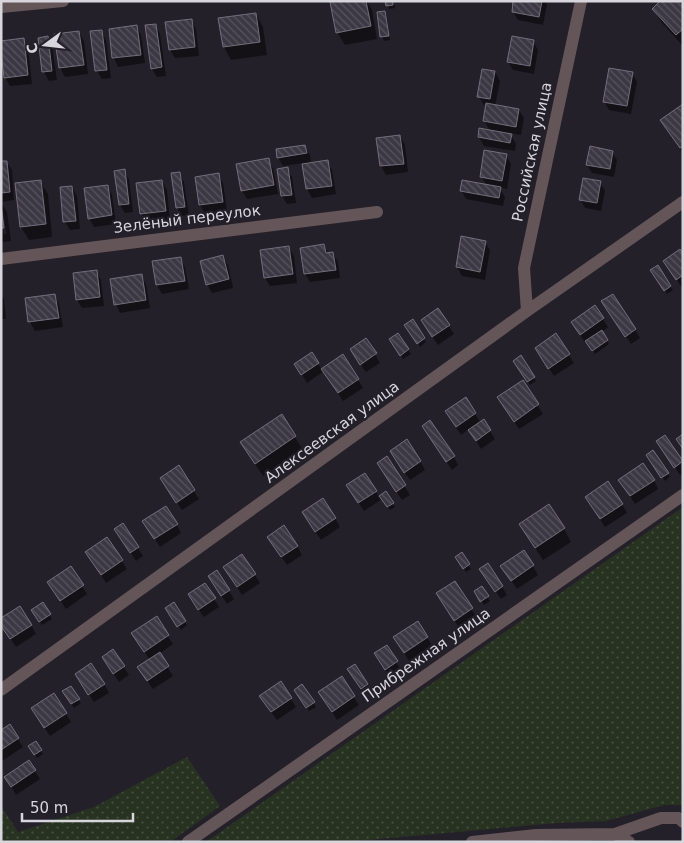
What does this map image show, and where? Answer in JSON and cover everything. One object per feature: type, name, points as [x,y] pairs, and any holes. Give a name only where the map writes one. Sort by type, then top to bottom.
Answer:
[{"type":"street","points":[[1,7],[63,1]]},
{"type":"street","name":"Российская улица","points":[[527,311],[524,268],[581,1]]},
{"type":"street","name":"Алексеевская улица","points":[[1,690],[527,311],[683,202]]},
{"type":"street","name":"Зелёный переулок","points":[[1,259],[377,212]]},
{"type":"street","name":"Прибрежная улица","points":[[188,842],[683,495]]},
{"type":"street","points":[[472,842],[536,835],[615,834],[660,818],[682,819]]},
{"type":"street","points":[[615,834],[629,842]]},
{"type":"green space","points":[[683,507],[683,805],[664,805],[606,821],[556,823],[346,842],[206,842]]},
{"type":"green space","points":[[187,757],[220,806],[170,842],[1,842],[1,806],[18,832],[94,807]]},
{"type":"building","points":[[366,1],[371,26],[336,33],[330,2]]},
{"type":"building","points":[[385,1],[393,1],[393,5],[386,6]]},
{"type":"building","points":[[513,1],[542,1],[539,17],[512,12]]},
{"type":"building","points":[[660,1],[683,1],[683,29],[676,35],[652,9]]},
{"type":"building","points":[[385,11],[389,36],[380,37],[377,12]]},
{"type":"building","points":[[256,13],[260,42],[223,47],[218,18]]},
{"type":"building","points":[[192,19],[195,47],[169,50],[165,22]]},
{"type":"building","points":[[156,24],[162,67],[151,69],[145,25]]},
{"type":"building","points":[[137,25],[141,55],[112,58],[109,29]]},
{"type":"building","points":[[102,30],[107,70],[95,71],[90,31]]},
{"type":"building","points":[[79,31],[84,65],[59,68],[54,34]]},
{"type":"building","points":[[48,36],[52,71],[42,72],[38,38]]},
{"type":"building","points":[[512,36],[534,40],[530,66],[507,62]]},
{"type":"building","points":[[24,38],[28,75],[4,78],[1,41]]},
{"type":"building","points":[[609,68],[633,72],[627,106],[603,102]]},
{"type":"building","points":[[482,69],[495,71],[490,99],[477,97]]},
{"type":"building","points":[[486,103],[519,109],[516,127],[483,121]]},
{"type":"building","points":[[683,104],[683,146],[680,148],[660,120]]},
{"type":"building","points":[[479,128],[512,134],[510,143],[478,137]]},
{"type":"building","points":[[400,135],[404,164],[380,166],[376,138]]},
{"type":"building","points":[[305,145],[307,153],[277,158],[276,149]]},
{"type":"building","points":[[590,146],[613,151],[610,169],[586,165]]},
{"type":"building","points":[[484,150],[507,154],[502,181],[480,177]]},
{"type":"building","points":[[269,158],[274,185],[241,191],[236,164]]},
{"type":"building","points":[[328,160],[332,186],[306,189],[302,164]]},
{"type":"building","points":[[1,161],[7,161],[10,192],[1,193]]},
{"type":"building","points":[[288,167],[292,195],[281,196],[277,169]]},
{"type":"building","points":[[125,169],[129,204],[119,205],[114,171]]},
{"type":"building","points":[[180,172],[185,207],[176,208],[171,173]]},
{"type":"building","points":[[219,173],[223,202],[199,205],[195,177]]},
{"type":"building","points":[[583,178],[601,181],[597,203],[579,200]]},
{"type":"building","points":[[41,180],[46,224],[20,227],[15,183]]},
{"type":"building","points":[[162,180],[166,211],[140,214],[136,183]]},
{"type":"building","points":[[462,180],[501,187],[499,198],[460,191]]},
{"type":"building","points":[[108,185],[112,215],[88,219],[84,188]]},
{"type":"building","points":[[72,186],[76,221],[63,222],[60,187]]},
{"type":"building","points":[[1,205],[4,228],[1,228]]},
{"type":"building","points":[[461,236],[486,241],[480,272],[456,267]]},
{"type":"building","points":[[324,244],[326,253],[333,252],[336,270],[304,274],[300,248]]},
{"type":"building","points":[[289,246],[293,274],[264,278],[260,250]]},
{"type":"building","points":[[680,249],[683,254],[683,275],[676,280],[663,261]]},
{"type":"building","points":[[223,255],[229,279],[206,285],[200,261]]},
{"type":"building","points":[[181,257],[185,281],[156,285],[152,261]]},
{"type":"building","points":[[658,265],[671,286],[664,291],[650,270]]},
{"type":"building","points":[[97,270],[100,297],[76,300],[73,273]]},
{"type":"building","points":[[142,274],[146,300],[114,305],[110,279]]},
{"type":"building","points":[[55,294],[59,318],[28,322],[25,298]]},
{"type":"building","points":[[613,294],[636,329],[625,337],[601,301]]},
{"type":"building","points":[[595,305],[604,318],[580,335],[571,322]]},
{"type":"building","points":[[438,308],[450,325],[432,337],[421,320]]},
{"type":"building","points":[[413,319],[425,338],[417,344],[404,325]]},
{"type":"building","points":[[602,330],[608,340],[592,351],[585,341]]},
{"type":"building","points":[[398,333],[409,349],[400,356],[389,339]]},
{"type":"building","points":[[556,333],[570,354],[548,369],[535,348]]},
{"type":"building","points":[[366,338],[377,353],[360,365],[350,349]]},
{"type":"building","points":[[312,352],[319,363],[301,375],[294,364]]},
{"type":"building","points":[[343,354],[359,379],[338,393],[321,369]]},
{"type":"building","points":[[521,355],[535,377],[527,382],[513,361]]},
{"type":"building","points":[[523,380],[539,404],[514,422],[497,397]]},
{"type":"building","points":[[466,397],[476,413],[456,427],[445,411]]},
{"type":"building","points":[[282,414],[296,436],[255,464],[240,442]]},
{"type":"building","points":[[484,419],[491,430],[476,441],[468,430]]},
{"type":"building","points":[[430,420],[455,456],[446,462],[422,426]]},
{"type":"building","points":[[683,434],[683,449],[676,439]]},
{"type":"building","points":[[665,435],[683,461],[674,468],[656,441]]},
{"type":"building","points":[[407,439],[421,461],[404,473],[390,451]]},
{"type":"building","points":[[653,450],[669,473],[661,478],[646,455]]},
{"type":"building","points":[[387,456],[406,485],[396,492],[377,463]]},
{"type":"building","points":[[643,463],[655,480],[630,496],[618,480]]},
{"type":"building","points":[[179,465],[195,490],[176,503],[160,478]]},
{"type":"building","points":[[365,473],[377,491],[358,503],[346,485]]},
{"type":"building","points":[[608,481],[623,504],[600,519],[585,497]]},
{"type":"building","points":[[386,491],[394,503],[387,507],[379,496]]},
{"type":"building","points":[[323,498],[336,518],[315,532],[302,512]]},
{"type":"building","points":[[549,504],[565,528],[535,548],[519,524]]},
{"type":"building","points":[[166,506],[178,524],[154,539],[142,521]]},
{"type":"building","points":[[123,523],[139,547],[130,553],[114,529]]},
{"type":"building","points":[[284,525],[298,546],[281,557],[267,537]]},
{"type":"building","points":[[107,537],[123,560],[101,575],[85,552]]},
{"type":"building","points":[[524,550],[534,565],[511,581],[500,566]]},
{"type":"building","points":[[462,552],[470,564],[463,569],[455,557]]},
{"type":"building","points":[[242,554],[256,574],[237,587],[223,567]]},
{"type":"building","points":[[488,563],[503,586],[495,592],[479,569]]},
{"type":"building","points":[[71,566],[84,585],[60,601],[47,582]]},
{"type":"building","points":[[217,570],[230,590],[221,596],[208,576]]},
{"type":"building","points":[[455,581],[473,608],[454,621],[436,593]]},
{"type":"building","points":[[205,583],[216,598],[198,610],[188,594]]},
{"type":"building","points":[[482,586],[489,596],[480,602],[474,591]]},
{"type":"building","points":[[43,602],[51,614],[39,622],[31,610]]},
{"type":"building","points":[[174,602],[186,621],[177,627],[165,608]]},
{"type":"building","points":[[20,606],[32,625],[10,639],[1,626],[1,618]]},
{"type":"building","points":[[157,616],[169,635],[144,652],[131,633]]},
{"type":"building","points":[[418,621],[428,637],[404,653],[393,637]]},
{"type":"building","points":[[387,645],[398,661],[385,670],[374,653]]},
{"type":"building","points":[[113,649],[125,666],[113,674],[102,657]]},
{"type":"building","points":[[160,652],[169,666],[147,681],[137,667]]},
{"type":"building","points":[[91,663],[105,684],[88,695],[75,674]]},
{"type":"building","points":[[355,664],[368,684],[361,689],[347,669]]},
{"type":"building","points":[[342,676],[355,696],[332,712],[318,692]]},
{"type":"building","points":[[281,681],[292,698],[271,712],[259,696]]},
{"type":"building","points":[[302,684],[315,702],[306,708],[294,690]]},
{"type":"building","points":[[71,686],[80,699],[71,704],[62,691]]},
{"type":"building","points":[[54,693],[67,713],[44,728],[31,708]]},
{"type":"building","points":[[10,724],[19,738],[1,750],[1,730]]},
{"type":"building","points":[[36,741],[42,750],[34,755],[28,746]]},
{"type":"building","points":[[29,760],[36,770],[11,787],[4,777]]}]
